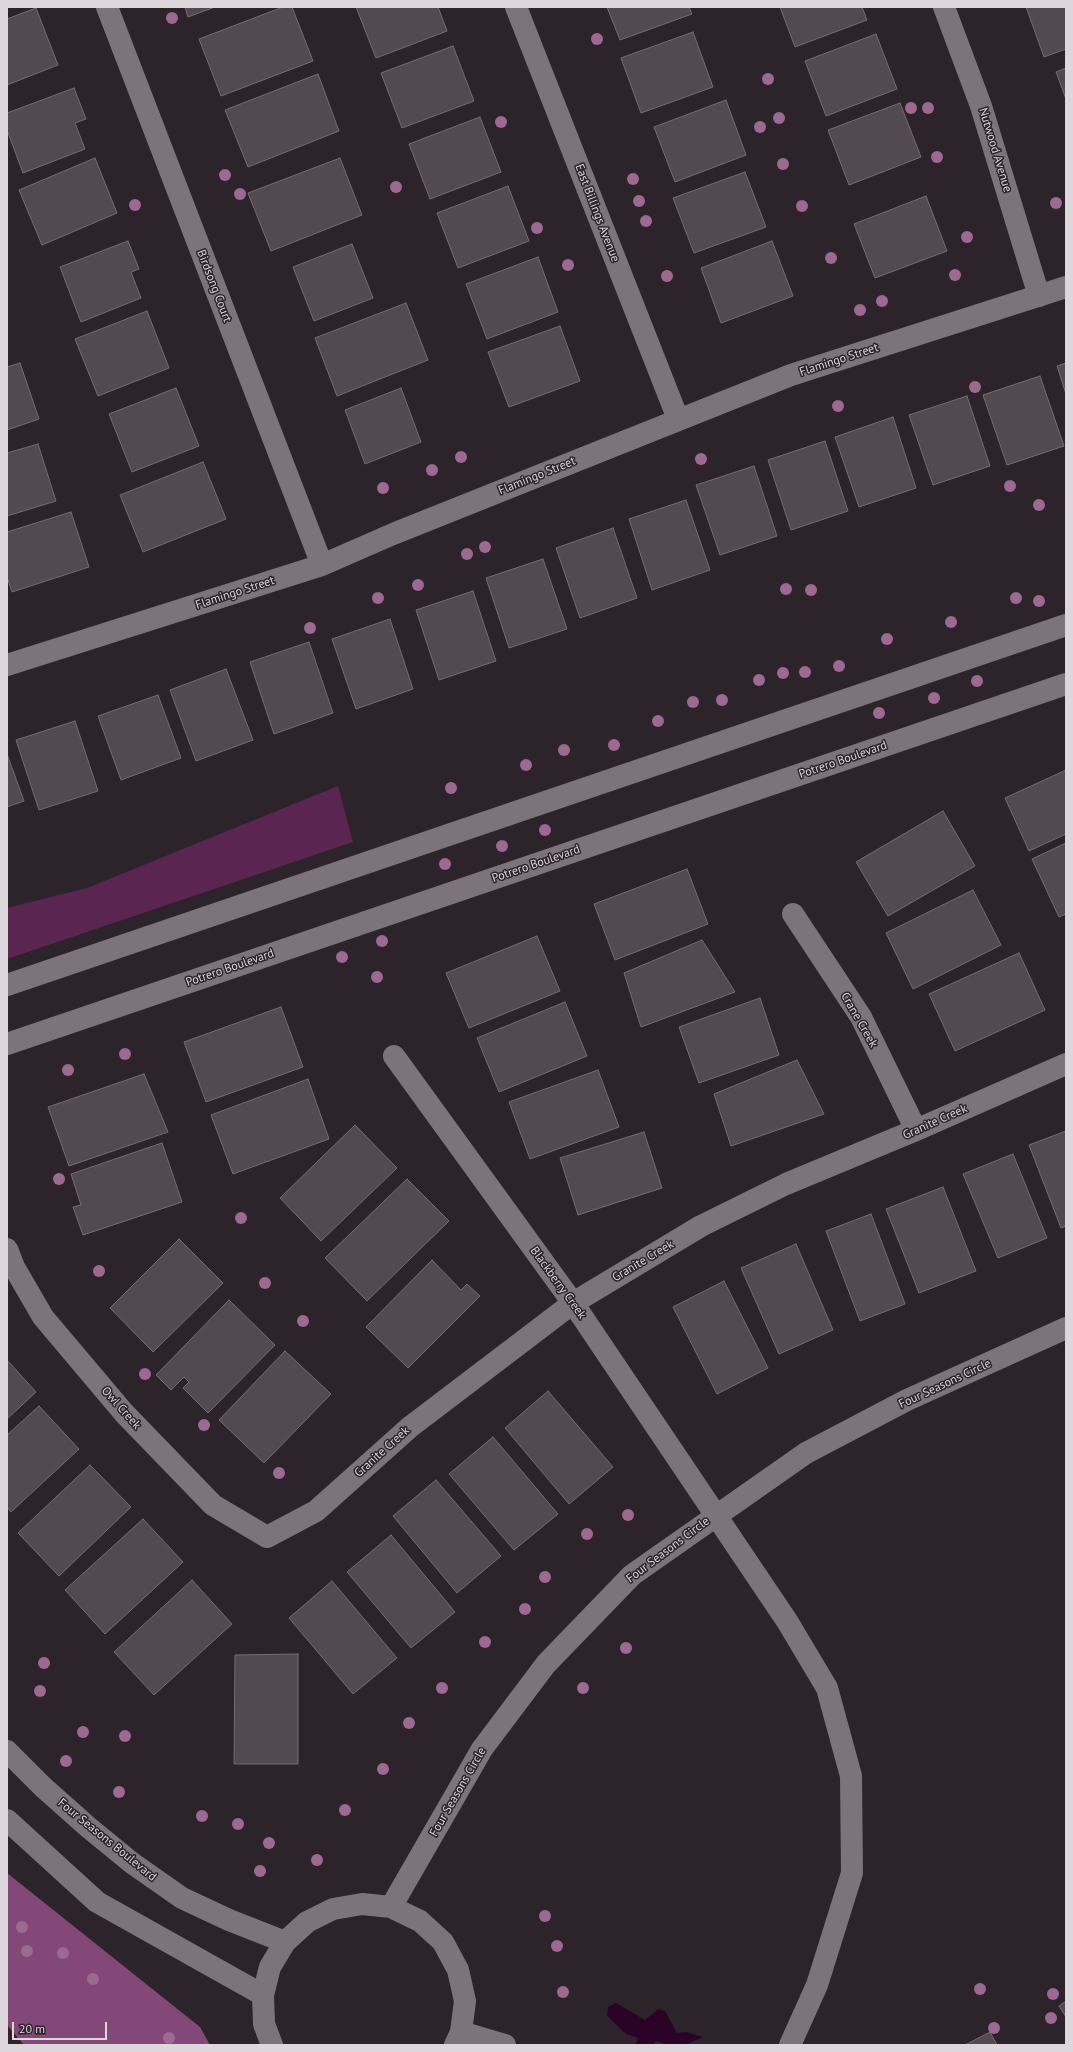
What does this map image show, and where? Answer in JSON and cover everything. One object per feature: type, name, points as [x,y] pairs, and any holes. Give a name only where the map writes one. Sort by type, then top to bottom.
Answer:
[{"type":"street","name":"Birdsong Court","points":[[107,7],[322,565]]},
{"type":"street","name":"East Billings Avenue","points":[[516,7],[678,419]]},
{"type":"street","name":"Nutwood Avenue","points":[[944,7],[981,106],[1039,296]]},
{"type":"street","name":"Flamingo Street","points":[[7,665],[322,565],[401,531],[791,375],[1066,287]]},
{"type":"street","points":[[7,985],[1066,625]]},
{"type":"street","name":"Potrero Boulevard","points":[[7,1044],[1066,684]]},
{"type":"street","name":"Crane Creek","points":[[793,914],[860,1017],[916,1130]]},
{"type":"street","name":"Blackberry Creek","points":[[394,1056],[573,1303],[787,1621],[827,1688],[851,1776],[852,1873],[817,1985],[790,2045]]},
{"type":"street","name":"Granite Creek","points":[[267,1537],[316,1511],[410,1428],[573,1303],[702,1226],[786,1184],[916,1130],[1066,1064]]},
{"type":"street","name":"Owl Creek","points":[[7,1249],[14,1267],[43,1317],[124,1412],[213,1505],[267,1537]]},
{"type":"street","name":"Four Seasons Circle","points":[[391,1908],[482,1749],[546,1664],[632,1575],[716,1514],[806,1453],[907,1400],[1066,1328]]},
{"type":"street","name":"Four Seasons Boulevard","points":[[7,1751],[43,1787],[88,1827],[132,1863],[182,1898],[229,1920],[285,1942]]},
{"type":"street","points":[[7,1820],[97,1902],[263,1995]]},
{"type":"street","points":[[272,2045],[264,2024],[263,1995],[270,1967],[285,1942],[306,1922],[333,1909],[362,1904],[391,1908],[420,1921],[443,1942],[458,1970],[465,2001],[458,2038],[505,2045]]},
{"type":"shaded area","points":[[338,786],[353,842],[7,959],[7,908],[87,888]]},
{"type":"shaded area","points":[[7,1873],[200,2027],[210,2045],[24,2045],[7,2025]]},
{"type":"shaded area","points":[[616,2003],[645,2020],[658,2009],[665,2011],[677,2033],[686,2032],[703,2037],[685,2045],[667,2045],[656,2041],[654,2045],[635,2045],[638,2038],[626,2034],[607,2016],[608,2007]]},
{"type":"building","points":[[185,7],[215,7],[188,17]]},
{"type":"building","points":[[283,7],[292,7],[313,61],[221,96],[199,39]]},
{"type":"building","points":[[356,7],[438,7],[447,31],[376,58]]},
{"type":"building","points":[[607,7],[689,7],[692,14],[620,40]]},
{"type":"building","points":[[780,7],[862,7],[867,20],[795,47]]},
{"type":"building","points":[[1026,7],[1066,7],[1066,49],[1044,57]]},
{"type":"building","points":[[36,8],[58,65],[7,85],[7,19]]},
{"type":"building","points":[[693,32],[713,87],[641,113],[621,58]]},
{"type":"building","points":[[876,34],[897,89],[826,116],[805,61]]},
{"type":"building","points":[[453,46],[474,101],[402,128],[381,73]]},
{"type":"building","points":[[1066,68],[1066,99],[1056,72]]},
{"type":"building","points":[[318,74],[339,131],[248,167],[225,110]]},
{"type":"building","points":[[74,88],[86,119],[75,123],[85,149],[23,173],[7,130],[7,113]]},
{"type":"building","points":[[726,100],[746,155],[675,182],[654,127]]},
{"type":"building","points":[[900,103],[921,157],[849,185],[828,130]]},
{"type":"building","points":[[480,117],[501,172],[430,199],[409,144]]},
{"type":"building","points":[[95,158],[117,213],[42,245],[19,190]]},
{"type":"building","points":[[340,158],[362,215],[271,251],[248,193]]},
{"type":"building","points":[[745,172],[766,227],[694,253],[673,198]]},
{"type":"building","points":[[508,186],[529,241],[458,268],[437,213]]},
{"type":"building","points":[[926,196],[947,251],[875,278],[854,224]]},
{"type":"building","points":[[128,241],[139,269],[131,272],[141,298],[81,322],[60,267]]},
{"type":"building","points":[[772,241],[793,296],[721,323],[701,268]]},
{"type":"building","points":[[352,244],[373,298],[314,321],[293,267]]},
{"type":"building","points":[[538,257],[558,312],[487,339],[466,284]]},
{"type":"building","points":[[406,303],[428,360],[337,396],[315,338]]},
{"type":"building","points":[[147,311],[169,368],[98,396],[75,339]]},
{"type":"building","points":[[560,326],[580,381],[509,407],[488,352]]},
{"type":"building","points":[[20,363],[39,419],[7,430],[7,367]]},
{"type":"building","points":[[1066,363],[1066,394],[1057,366]]},
{"type":"building","points":[[1040,376],[1064,446],[1007,465],[983,395]]},
{"type":"building","points":[[176,388],[199,446],[132,472],[109,414]]},
{"type":"building","points":[[401,388],[421,442],[365,464],[345,410]]},
{"type":"building","points":[[967,396],[990,466],[933,485],[909,415]]},
{"type":"building","points":[[893,417],[916,488],[859,507],[835,437]]},
{"type":"building","points":[[825,441],[848,511],[791,530],[768,460]]},
{"type":"building","points":[[38,444],[56,501],[7,516],[7,453]]},
{"type":"building","points":[[203,462],[226,519],[143,552],[120,495]]},
{"type":"building","points":[[754,466],[777,536],[720,555],[696,485]]},
{"type":"building","points":[[686,500],[710,570],[652,590],[629,519]]},
{"type":"building","points":[[71,512],[89,567],[12,592],[7,577],[7,532]]},
{"type":"building","points":[[613,528],[637,598],[580,618],[556,548]]},
{"type":"building","points":[[543,559],[567,629],[509,648],[486,578]]},
{"type":"building","points":[[473,591],[496,661],[439,680],[416,610]]},
{"type":"building","points":[[390,619],[413,689],[356,709],[332,639]]},
{"type":"building","points":[[309,642],[333,713],[274,734],[250,662]]},
{"type":"building","points":[[226,669],[253,740],[196,761],[170,690]]},
{"type":"building","points":[[158,695],[181,758],[121,780],[98,716]]},
{"type":"building","points":[[75,721],[98,791],[39,810],[16,740]]},
{"type":"building","points":[[7,754],[24,801],[7,807]]},
{"type":"building","points":[[1066,770],[1066,834],[1029,851],[1005,798]]},
{"type":"building","points":[[943,811],[975,866],[888,916],[856,862]]},
{"type":"building","points":[[1066,843],[1066,914],[1059,917],[1032,859]]},
{"type":"building","points":[[687,869],[708,924],[615,960],[594,904]]},
{"type":"building","points":[[973,890],[1001,945],[913,989],[886,933]]},
{"type":"building","points":[[537,936],[560,991],[469,1028],[446,973]]},
{"type":"building","points":[[702,940],[735,992],[641,1027],[624,973]]},
{"type":"building","points":[[1019,953],[1045,1010],[955,1051],[929,994]]},
{"type":"building","points":[[760,998],[779,1055],[699,1083],[679,1027]]},
{"type":"building","points":[[565,1002],[587,1056],[499,1092],[477,1038]]},
{"type":"building","points":[[281,1007],[303,1067],[206,1102],[184,1042]]},
{"type":"building","points":[[797,1060],[824,1114],[731,1146],[714,1094]]},
{"type":"building","points":[[598,1070],[619,1127],[530,1159],[509,1102]]},
{"type":"building","points":[[144,1074],[168,1132],[69,1166],[48,1107]]},
{"type":"building","points":[[308,1079],[329,1139],[233,1174],[211,1115]]},
{"type":"building","points":[[355,1125],[397,1168],[321,1241],[280,1198]]},
{"type":"building","points":[[1066,1131],[1066,1226],[1061,1228],[1029,1145]]},
{"type":"building","points":[[644,1132],[662,1188],[578,1215],[560,1158]]},
{"type":"building","points":[[162,1143],[182,1202],[83,1235],[73,1207],[81,1205],[71,1174]]},
{"type":"building","points":[[1013,1154],[1047,1238],[998,1258],[963,1174]]},
{"type":"building","points":[[407,1179],[449,1221],[367,1301],[325,1258]]},
{"type":"building","points":[[943,1187],[976,1271],[919,1293],[886,1209]]},
{"type":"building","points":[[871,1214],[905,1304],[860,1321],[826,1231]]},
{"type":"building","points":[[179,1239],[223,1283],[153,1352],[110,1308]]},
{"type":"building","points":[[796,1244],[833,1330],[779,1354],[741,1268]]},
{"type":"building","points":[[432,1260],[461,1290],[467,1284],[480,1296],[408,1368],[366,1327]]},
{"type":"building","points":[[724,1281],[768,1368],[717,1394],[673,1307]]},
{"type":"building","points":[[229,1300],[275,1345],[208,1413],[183,1388],[189,1382],[184,1377],[171,1390],[156,1375]]},
{"type":"building","points":[[285,1351],[331,1394],[264,1463],[219,1420]]},
{"type":"building","points":[[7,1360],[36,1392],[7,1419]]},
{"type":"building","points":[[548,1391],[613,1467],[569,1504],[505,1428]]},
{"type":"building","points":[[39,1406],[79,1449],[11,1512],[7,1507],[7,1435]]},
{"type":"building","points":[[493,1437],[558,1514],[514,1550],[449,1474]]},
{"type":"building","points":[[90,1465],[131,1507],[59,1576],[18,1533]]},
{"type":"building","points":[[436,1480],[501,1556],[457,1593],[393,1516]]},
{"type":"building","points":[[143,1519],[183,1562],[105,1634],[65,1590]]},
{"type":"building","points":[[391,1535],[455,1612],[411,1648],[347,1572]]},
{"type":"building","points":[[192,1580],[232,1624],[154,1695],[114,1652]]},
{"type":"building","points":[[332,1581],[397,1658],[353,1694],[289,1618]]},
{"type":"building","points":[[298,1654],[298,1764],[234,1764],[235,1655]]},
{"type":"building","points":[[1066,2001],[1066,2017],[1059,2006]]},
{"type":"building","points":[[990,2032],[997,2045],[965,2045]]}]
